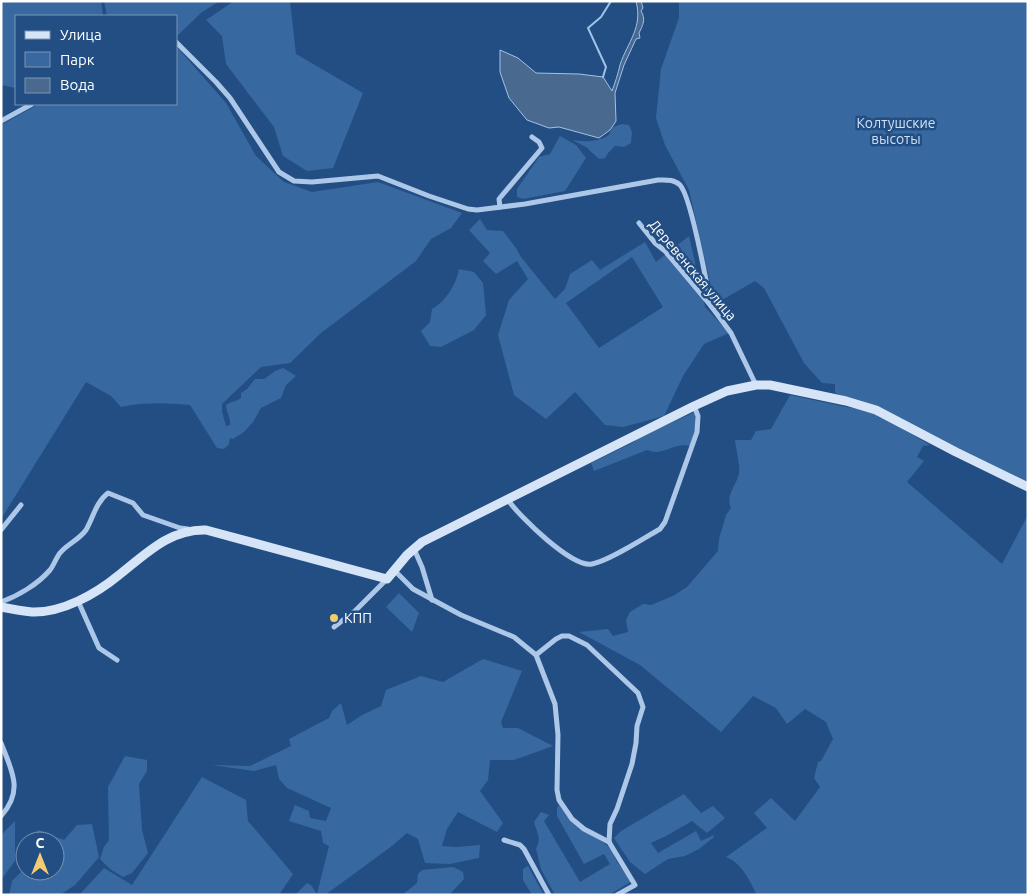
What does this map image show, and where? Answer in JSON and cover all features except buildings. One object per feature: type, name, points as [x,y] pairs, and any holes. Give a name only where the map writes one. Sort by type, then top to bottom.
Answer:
[{"type":"street","points":[[178,44],[230,98],[279,172],[294,181],[312,182],[378,176],[468,209],[477,210],[658,180],[671,180],[678,183],[684,190],[694,224],[711,306]]},
{"type":"street","points":[[1,121],[30,105]]},
{"type":"street","points":[[500,207],[499,199],[542,148],[540,142],[532,137]]},
{"type":"street","name":"Деревенская улица","points":[[639,223],[655,243],[665,251],[731,333],[756,385]]},
{"type":"street","points":[[334,627],[355,610],[387,579],[413,548],[422,542],[727,390],[756,385],[770,385],[846,401],[876,410],[1028,487]]},
{"type":"street","points":[[508,500],[530,524],[578,562],[591,564],[602,561],[660,529],[665,522],[697,432],[698,416],[694,406]]},
{"type":"street","points":[[1,602],[18,595],[49,571],[60,552],[75,541],[86,529],[90,517],[108,493],[133,503],[144,515],[180,528],[206,530],[387,579]]},
{"type":"street","points":[[1,530],[21,505]]},
{"type":"street","points":[[1,607],[16,610],[43,611],[78,601],[92,595],[157,544],[178,534],[197,530]]},
{"type":"street","points":[[413,548],[422,567],[432,600]]},
{"type":"street","points":[[394,570],[413,589],[461,615],[514,637],[536,655],[555,704],[558,735],[557,790],[559,800],[572,820],[584,829],[609,842],[635,885],[617,895]]},
{"type":"street","points":[[78,601],[98,648],[117,660]]},
{"type":"street","points":[[536,655],[556,639],[562,636],[569,636],[587,646],[638,693],[643,707],[632,764],[610,824],[609,842]]},
{"type":"street","points":[[1,743],[10,765],[14,786],[12,802],[1,816]]},
{"type":"street","points":[[504,840],[520,845],[524,849],[549,895]]},
{"type":"green space","points":[[1,1],[101,1],[103,15],[15,15],[15,88],[1,85]]},
{"type":"green space","points":[[104,1],[220,1],[202,12],[178,35],[178,15],[107,15]]},
{"type":"green space","points":[[234,1],[290,1],[296,54],[363,93],[333,168],[307,171],[283,156],[274,127],[226,64],[222,36],[206,20]]},
{"type":"green space","name":"Колтушские высоты","points":[[679,1],[1028,1],[1028,483],[884,418],[930,445],[923,446],[917,457],[924,461],[907,482],[1002,564],[1028,515],[1028,895],[757,895],[741,868],[726,857],[767,828],[754,813],[771,798],[795,821],[820,787],[814,778],[818,762],[821,761],[833,739],[826,722],[805,709],[787,724],[776,708],[753,696],[721,732],[640,665],[579,632],[608,629],[613,636],[628,632],[626,620],[630,612],[643,604],[651,605],[673,596],[687,587],[718,551],[719,539],[726,515],[731,508],[730,494],[739,473],[735,440],[751,440],[756,431],[771,429],[790,395],[846,407],[872,410],[880,418],[889,413],[835,393],[835,384],[822,383],[804,363],[764,288],[755,281],[715,304],[689,190],[665,145],[656,118],[661,69],[679,18]]},
{"type":"green space","points":[[178,48],[226,103],[256,156],[284,182],[312,192],[378,182],[462,213],[451,228],[431,239],[416,261],[321,333],[290,363],[261,367],[222,404],[226,426],[230,425],[226,405],[241,398],[241,393],[255,379],[264,379],[283,368],[296,376],[286,385],[281,398],[261,408],[253,422],[244,432],[233,439],[230,438],[229,444],[224,449],[217,448],[190,405],[155,403],[121,407],[111,396],[86,382],[1,519],[1,125],[37,105],[178,105]]},
{"type":"green space","points":[[622,124],[629,125],[632,132],[631,143],[624,147],[615,146],[605,158],[599,159],[586,147],[572,140],[586,141],[599,139],[608,136],[613,127]]},
{"type":"green space","points":[[560,136],[576,145],[586,158],[565,191],[523,199],[517,197],[517,189],[539,157],[550,154]]},
{"type":"green space","points":[[480,219],[487,230],[503,231],[555,299],[565,289],[570,274],[592,260],[600,270],[645,242],[656,262],[689,236],[705,307],[729,333],[704,344],[683,376],[664,416],[623,427],[605,425],[575,392],[546,419],[514,395],[498,335],[509,300],[528,279],[517,261],[496,274],[483,261],[490,253],[469,230]],"holes":[[[632,257],[663,307],[599,348],[566,303]]]},
{"type":"green space","points":[[459,269],[474,272],[483,283],[486,315],[474,330],[441,347],[430,346],[421,331],[430,322],[432,309],[442,302],[450,292]]},
{"type":"green space","points":[[695,412],[695,431],[690,446],[678,446],[658,452],[647,450],[594,471],[591,463],[632,443],[641,436]]},
{"type":"green space","points":[[399,593],[419,613],[412,632],[386,607]]},
{"type":"green space","points":[[483,659],[522,671],[501,722],[503,728],[518,728],[553,746],[514,760],[490,760],[488,780],[480,791],[503,823],[497,832],[458,812],[447,829],[442,846],[480,845],[479,858],[450,864],[425,863],[418,839],[407,833],[325,895],[295,895],[307,883],[311,885],[317,894],[329,846],[323,843],[321,831],[289,821],[295,805],[309,811],[310,818],[326,821],[331,808],[287,788],[279,779],[276,765],[254,771],[212,765],[250,766],[291,746],[289,739],[329,718],[332,711],[341,703],[347,725],[381,706],[386,690],[421,676],[443,682]]},
{"type":"green space","points":[[125,756],[147,760],[147,771],[139,784],[142,830],[148,853],[132,873],[123,877],[110,869],[100,859],[104,847],[109,840],[108,787]]},
{"type":"green space","points":[[202,777],[246,800],[248,821],[293,874],[279,895],[82,895],[81,893],[104,868],[132,885]]},
{"type":"green space","points":[[684,794],[701,813],[713,806],[725,818],[707,833],[692,821],[651,843],[658,853],[696,831],[701,841],[714,835],[713,838],[699,849],[685,856],[668,859],[645,874],[630,862],[614,838],[621,831]]},
{"type":"green space","points":[[559,805],[568,817],[582,830],[603,842],[612,850],[617,862],[632,881],[609,895],[555,895],[541,869],[536,849],[539,838],[534,822],[541,812],[549,815],[544,821],[580,882],[610,864],[604,854],[584,864],[557,816]]},
{"type":"green space","points":[[15,821],[15,861],[1,880],[1,835]]},
{"type":"green space","points":[[92,824],[99,857],[75,885],[60,895],[9,895],[12,881],[15,878],[15,881],[65,881],[65,839],[77,825]]},
{"type":"green space","points":[[528,866],[544,895],[532,895],[523,880],[523,869]]},
{"type":"green space","points":[[453,867],[463,872],[464,879],[449,895],[402,895],[417,883],[418,874],[422,870]]},
{"type":"water","points":[[636,1],[641,1],[643,8],[641,11],[643,22],[639,33],[640,38],[636,39],[624,65],[615,93],[616,121],[610,130],[599,138],[559,127],[549,128],[527,120],[509,98],[500,72],[500,50],[518,58],[536,73],[579,74],[603,77],[612,91],[623,56],[636,27],[638,11]]},
{"type":"waterway","points":[[603,77],[606,67],[588,28],[601,17],[611,1]]},
{"type":"place","name":"КПП","points":[[334,618]]}]
